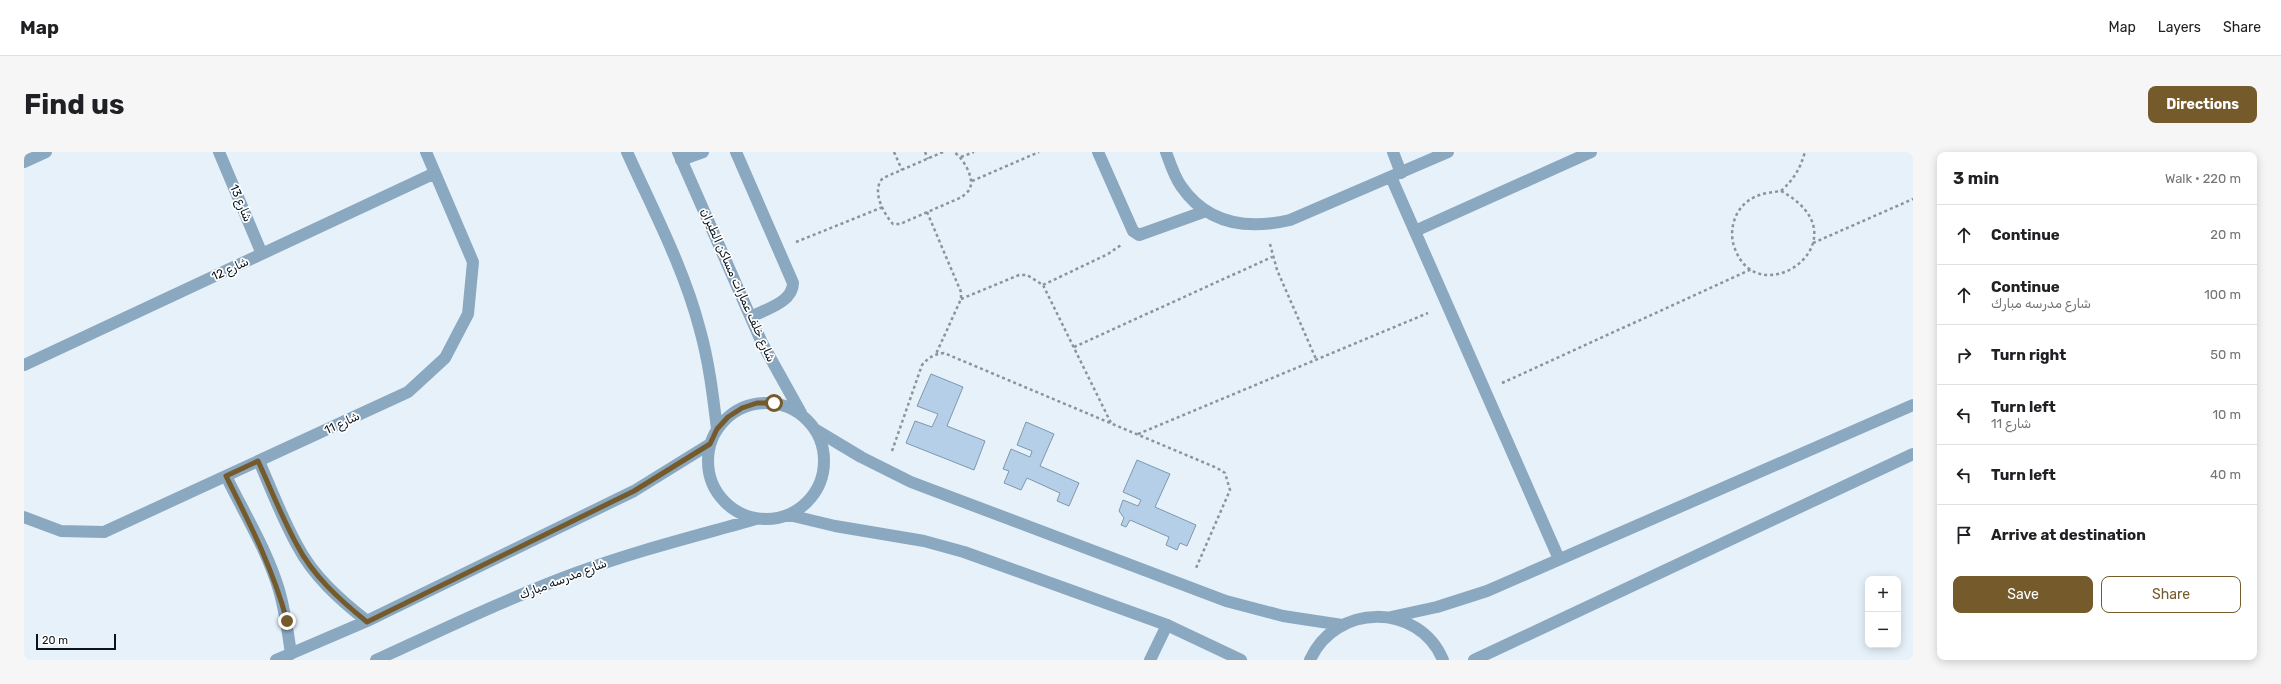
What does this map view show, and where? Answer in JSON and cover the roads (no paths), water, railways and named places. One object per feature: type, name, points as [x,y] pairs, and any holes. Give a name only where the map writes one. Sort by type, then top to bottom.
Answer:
[{"type":"street","points":[[24,162],[46,152]]},
{"type":"street","name":"شارع 13","points":[[219,152],[262,254]]},
{"type":"street","name":"شارع 11","points":[[24,517],[61,531],[104,532],[408,392],[445,358],[468,314],[473,262],[426,152]]},
{"type":"street","points":[[627,152],[684,281],[698,322],[711,379],[717,429]]},
{"type":"street","points":[[680,156],[704,152]]},
{"type":"street","points":[[736,152],[793,282],[793,288],[787,298],[751,317]]},
{"type":"street","points":[[1098,152],[1133,231],[1143,235],[1206,211]]},
{"type":"street","points":[[1166,152],[1180,185],[1192,199],[1206,211],[1225,220],[1246,225],[1268,225],[1290,220],[1448,152]]},
{"type":"street","points":[[1394,152],[1396,175],[1415,231],[1559,559]]},
{"type":"street","points":[[1415,231],[1591,152]]},
{"type":"street","name":"شارع خلف عمارات مساكن الطيران","points":[[680,156],[751,317],[775,367],[803,415]]},
{"type":"street","name":"شارع 12","points":[[24,365],[435,173]]},
{"type":"street","points":[[757,403],[774,403],[789,407],[803,415],[816,430],[823,445],[825,462],[822,479],[815,494],[808,502],[790,515],[773,520],[756,519],[741,514],[727,505],[716,492],[710,477],[708,460],[710,444],[717,429],[728,417],[742,408],[757,403]]},
{"type":"street","points":[[1310,660],[1314,651],[1326,636],[1342,625],[1363,617],[1391,617],[1462,600],[1913,405]]},
{"type":"street","points":[[816,430],[885,469],[938,492],[1188,587],[1254,609],[1342,625]]},
{"type":"street","points":[[276,660],[367,622],[634,491],[710,444]]},
{"type":"street","points":[[1474,660],[1913,454]]},
{"type":"street","points":[[258,461],[297,546],[317,574],[340,600],[367,622]]},
{"type":"street","points":[[226,476],[267,559],[279,590],[287,621],[291,654]]},
{"type":"street","points":[[790,515],[835,526],[924,541],[964,552],[1167,625],[1241,660]]},
{"type":"street","name":"شارع مدرسه مبارك","points":[[376,660],[513,599],[576,573],[641,551],[756,519]]},
{"type":"street","points":[[1391,617],[1411,624],[1427,636],[1443,660]]},
{"type":"street","points":[[1150,660],[1167,625]]}]
